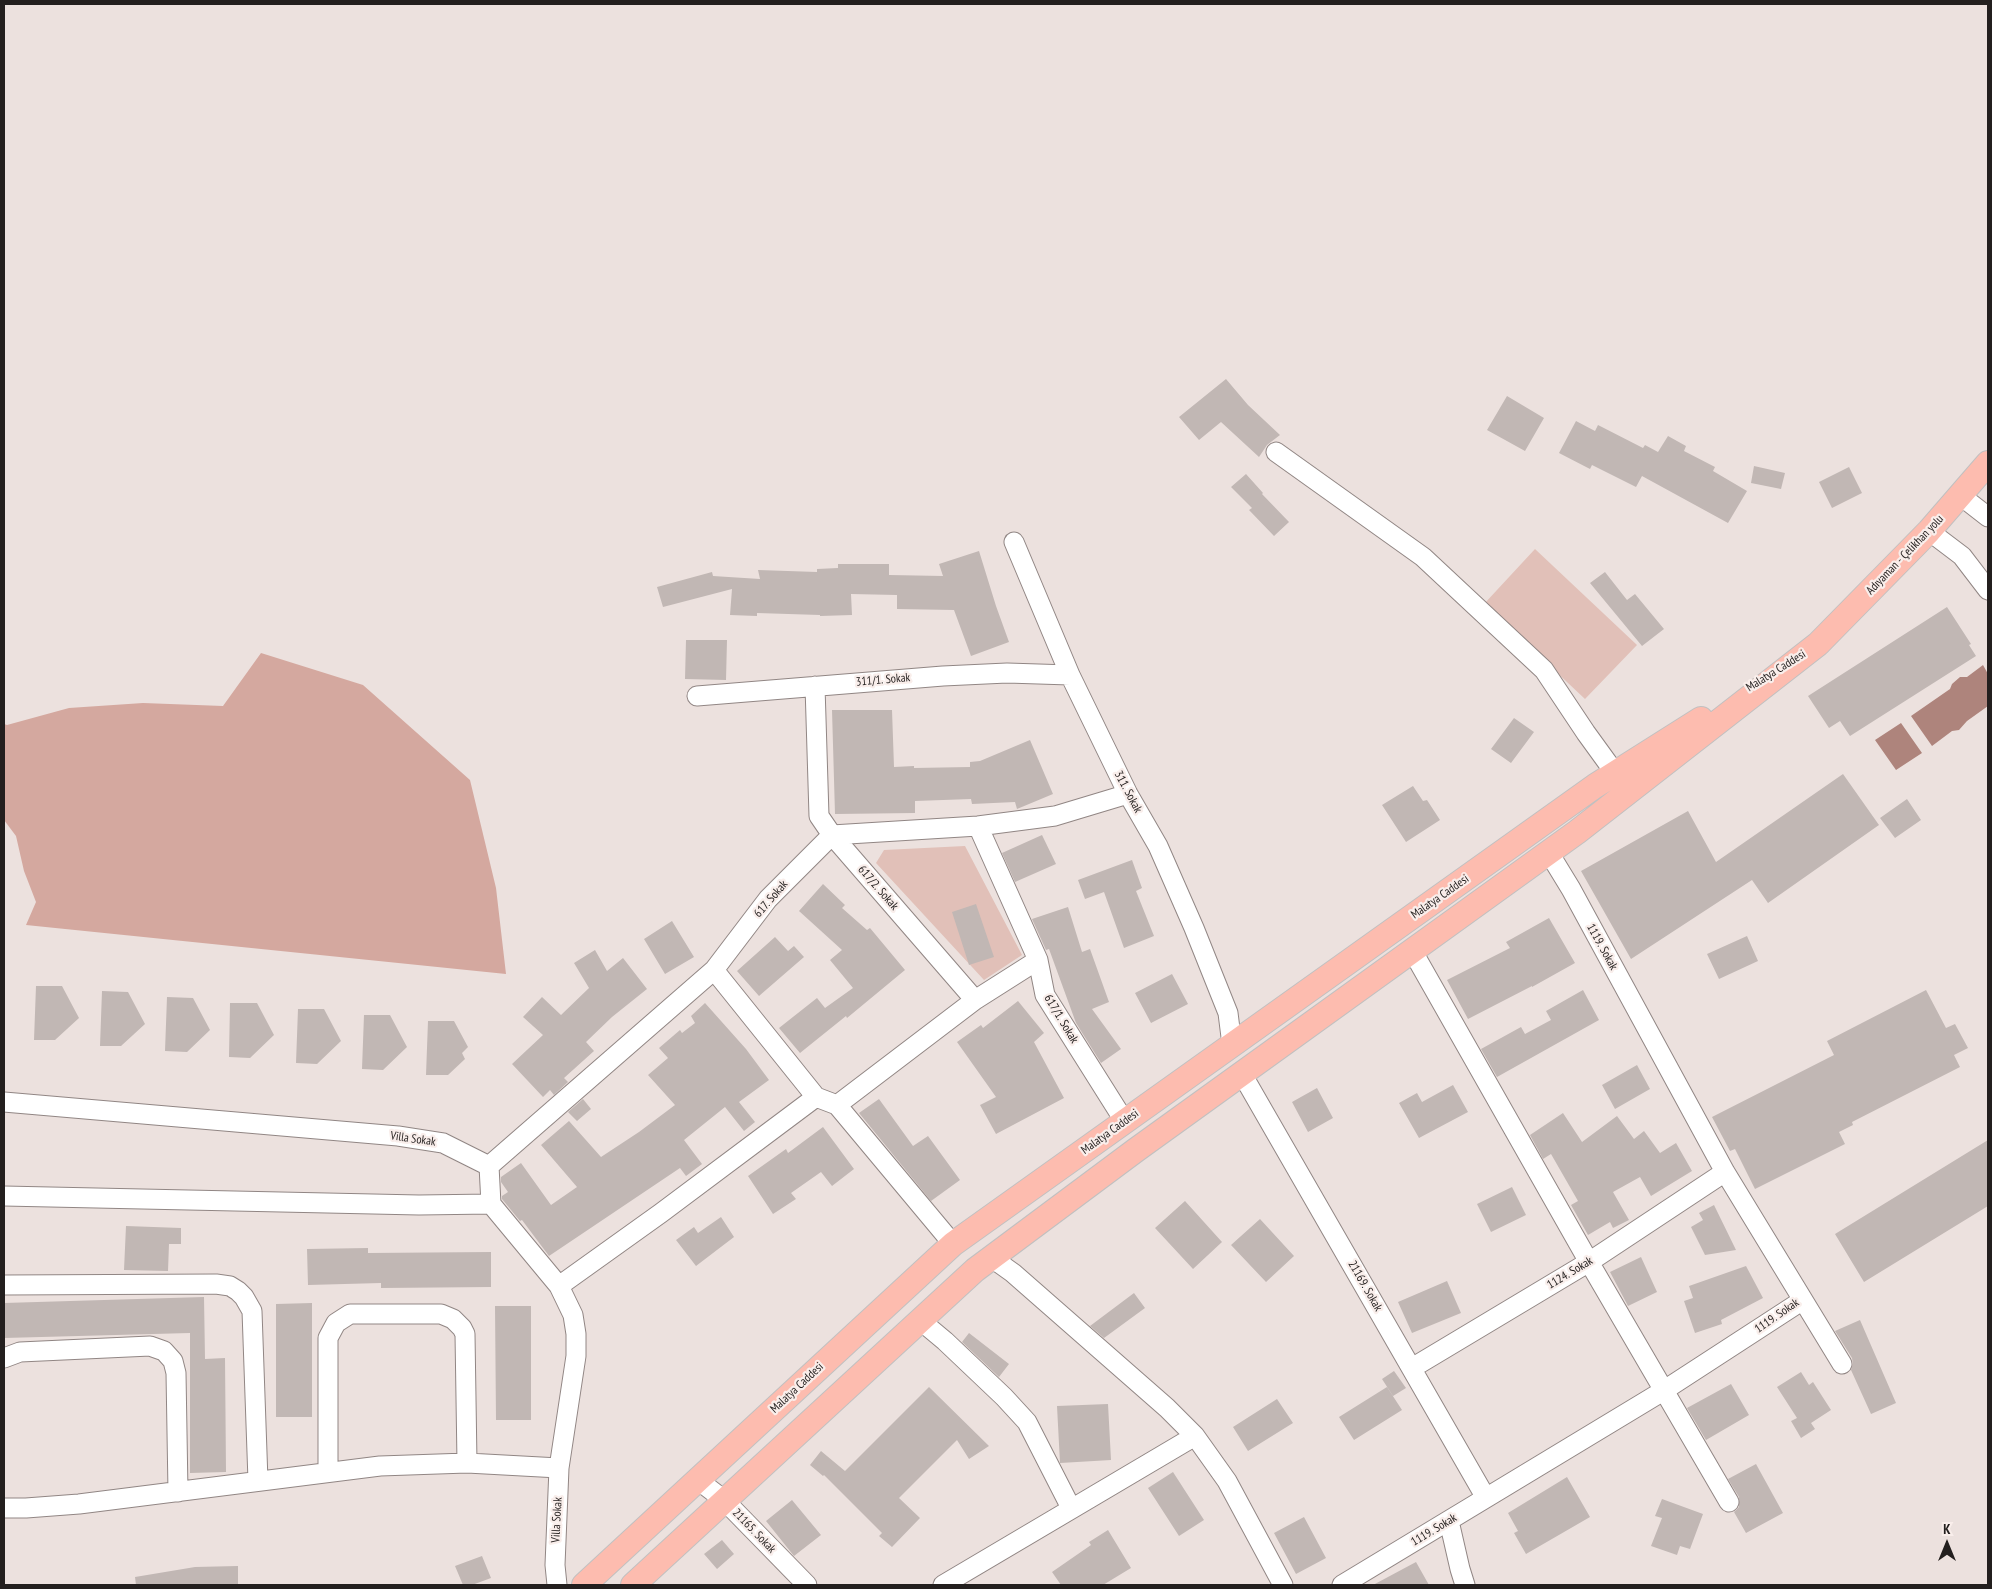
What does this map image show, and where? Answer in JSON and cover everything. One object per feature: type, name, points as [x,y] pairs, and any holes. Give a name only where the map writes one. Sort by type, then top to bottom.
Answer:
[{"type":"main road","name":"Adıyaman - Çelikhan yolu","points":[[1818,644],[1929,531],[1988,463]]},
{"type":"main road","name":"Malatya Caddesi","points":[[584,1585],[953,1244],[1615,773],[1818,644]]},
{"type":"main road","name":"Malatya Caddesi","points":[[633,1585],[975,1270],[1242,1074],[1549,853],[1818,644]]},
{"type":"street","points":[[1276,452],[1423,557],[1544,670],[1615,773]]},
{"type":"street","points":[[1961,496],[1988,517]]},
{"type":"street","points":[[1929,531],[1962,556],[1988,590]]},
{"type":"street","name":"311. Sokak","points":[[1014,542],[1070,675],[1128,794],[1158,846],[1194,928],[1228,1013],[1232,1045]]},
{"type":"street","name":"311/1. Sokak","points":[[697,696],[998,673],[1070,675]]},
{"type":"street","name":"617/2. Sokak","points":[[815,686],[820,816],[832,835],[975,1000]]},
{"type":"street","points":[[832,835],[978,826],[1055,816],[1128,794]]},
{"type":"street","name":"617/1. Sokak","points":[[978,826],[1038,960],[1045,995],[1125,1122]]},
{"type":"street","name":"617. Sokak","points":[[489,1166],[714,970],[768,899],[832,835]]},
{"type":"street","name":"1119. Sokak","points":[[1342,1585],[1663,1391],[1803,1300],[1725,1172],[1571,889],[1549,853]]},
{"type":"street","points":[[1413,952],[1663,1391],[1729,1502]]},
{"type":"street","points":[[837,1104],[975,1000],[1038,960]]},
{"type":"street","points":[[714,970],[816,1097],[837,1104],[953,1244]]},
{"type":"street","name":"21169. Sokak","points":[[1242,1074],[1486,1498]]},
{"type":"street","points":[[559,1286],[661,1213],[816,1097]]},
{"type":"street","name":"Villa Sokak","points":[[4,1102],[398,1136],[443,1143],[489,1166]]},
{"type":"street","points":[[4,1196],[409,1205],[491,1204],[489,1166]]},
{"type":"street","name":"1124. Sokak","points":[[1412,1368],[1589,1262],[1725,1172]]},
{"type":"street","name":"Villa Sokak","points":[[491,1204],[559,1286],[573,1315],[576,1334],[576,1356],[559,1468],[555,1564],[558,1585]]},
{"type":"street","points":[[992,1258],[1021,1280],[1167,1408],[1195,1436],[1226,1480],[1283,1585]]},
{"type":"street","points":[[4,1284],[216,1284],[230,1286],[238,1291],[252,1311],[258,1481]]},
{"type":"street","points":[[1803,1300],[1842,1364]]},
{"type":"street","points":[[328,1472],[328,1338],[336,1323],[350,1314],[440,1314],[453,1318],[462,1328],[465,1334],[467,1463]]},
{"type":"street","points":[[921,1321],[984,1378],[1026,1422],[1071,1508]]},
{"type":"street","points":[[4,1358],[20,1352],[150,1346],[164,1351],[173,1361],[176,1373],[178,1492]]},
{"type":"street","points":[[943,1585],[1195,1436]]},
{"type":"street","points":[[4,1508],[53,1506],[380,1466],[467,1463],[559,1468]]},
{"type":"street","name":"21165. Sokak","points":[[698,1480],[724,1500],[807,1585]]},
{"type":"street","points":[[1449,1521],[1465,1585]]},
{"type":"shaded area","points":[[1535,549],[1637,645],[1585,699],[1484,604]]},
{"type":"shaded area","points":[[261,653],[363,685],[470,780],[496,888],[506,974],[26,925],[36,902],[24,871],[16,836],[4,820],[4,724],[7,725],[69,708],[143,703],[223,706]]},
{"type":"shaded area","points":[[1983,665],[1988,674],[1988,706],[1967,721],[1959,730],[1952,731],[1932,746],[1911,716],[1950,689],[1952,684],[1960,677],[1967,677]]},
{"type":"shaded area","points":[[1901,723],[1922,753],[1896,770],[1875,740]]},
{"type":"shaded area","points":[[965,846],[1022,955],[984,980],[876,863],[884,850]]},
{"type":"building","points":[[1226,379],[1248,405],[1280,435],[1267,445],[1259,457],[1221,422],[1199,440],[1179,417]]},
{"type":"building","points":[[1507,396],[1544,418],[1525,451],[1487,430]]},
{"type":"building","points":[[1576,421],[1595,431],[1598,425],[1643,448],[1645,445],[1658,452],[1668,436],[1686,446],[1684,451],[1715,467],[1713,471],[1747,491],[1728,523],[1642,476],[1636,487],[1592,465],[1590,469],[1559,453]]},
{"type":"building","points":[[1754,466],[1785,473],[1781,489],[1751,483]]},
{"type":"building","points":[[1849,467],[1862,493],[1832,508],[1819,482]]},
{"type":"building","points":[[1246,474],[1289,522],[1274,536],[1249,510],[1252,508],[1231,487]]},
{"type":"building","points":[[979,551],[1009,642],[971,656],[954,610],[897,609],[897,595],[851,594],[852,615],[820,616],[757,613],[757,616],[730,615],[732,589],[663,607],[657,587],[712,572],[713,576],[760,579],[758,570],[817,572],[817,569],[838,568],[838,564],[889,564],[889,575],[943,576],[939,564]]},
{"type":"building","points":[[1605,572],[1627,600],[1635,594],[1664,629],[1642,646],[1590,583]]},
{"type":"building","points":[[1947,607],[1971,644],[1969,645],[1976,656],[1850,736],[1840,721],[1829,728],[1808,696]]},
{"type":"building","points":[[686,640],[727,640],[726,680],[685,679]]},
{"type":"building","points":[[832,710],[892,710],[894,767],[970,767],[970,762],[980,761],[1030,740],[1053,794],[1017,809],[1015,802],[972,804],[971,799],[915,801],[915,813],[835,814]]},
{"type":"building","points":[[1514,718],[1534,732],[1511,763],[1491,749]]},
{"type":"building","points":[[1843,774],[1879,825],[1768,903],[1752,880],[1631,959],[1581,871],[1688,811],[1716,862]]},
{"type":"building","points":[[1413,786],[1423,801],[1427,800],[1440,820],[1406,842],[1382,805]]},
{"type":"building","points":[[1907,799],[1921,820],[1895,838],[1880,818]]},
{"type":"building","points":[[1042,835],[1056,864],[1015,882],[1002,853]]},
{"type":"building","points":[[1132,860],[1142,888],[1136,891],[1154,936],[1124,948],[1104,892],[1085,899],[1078,880]]},
{"type":"building","points":[[823,884],[845,905],[842,908],[867,930],[870,928],[905,970],[847,1018],[846,1016],[800,1053],[779,1028],[817,998],[825,1008],[853,988],[830,960],[842,950],[799,911]]},
{"type":"building","points":[[976,904],[994,957],[969,965],[952,912]]},
{"type":"building","points":[[1068,907],[1082,952],[1090,949],[1109,1002],[1092,1009],[1121,1049],[1101,1063],[1076,1023],[1049,949],[1046,950],[1032,919]]},
{"type":"building","points":[[1549,918],[1575,963],[1468,1019],[1447,980],[1510,948],[1506,942]]},
{"type":"building","points":[[672,921],[694,957],[665,974],[644,939]]},
{"type":"building","points":[[1747,936],[1758,961],[1719,979],[1707,954]]},
{"type":"building","points":[[775,937],[788,951],[794,946],[804,957],[759,996],[737,971]]},
{"type":"building","points":[[595,950],[607,971],[623,958],[647,989],[612,1017],[586,1042],[594,1051],[564,1078],[568,1082],[554,1095],[550,1090],[543,1097],[512,1064],[543,1035],[523,1017],[542,997],[561,1015],[589,988],[574,963]]},
{"type":"building","points":[[1172,974],[1188,1004],[1151,1023],[1135,993]]},
{"type":"building","points":[[36,986],[62,986],[79,1018],[55,1040],[34,1040]]},
{"type":"building","points":[[1583,990],[1599,1020],[1497,1077],[1481,1049],[1521,1027],[1525,1034],[1551,1020],[1546,1011]]},
{"type":"building","points":[[1926,990],[1946,1028],[1955,1024],[1968,1048],[1954,1055],[1960,1067],[1852,1122],[1853,1125],[1839,1132],[1845,1144],[1755,1189],[1735,1149],[1730,1151],[1712,1117],[1834,1055],[1827,1041]]},
{"type":"building","points":[[102,991],[128,992],[145,1024],[121,1046],[100,1046]]},
{"type":"building","points":[[167,997],[193,998],[210,1030],[187,1052],[165,1051]]},
{"type":"building","points":[[1018,1001],[1044,1033],[1034,1042],[1064,1098],[996,1134],[980,1105],[996,1097],[957,1042],[981,1025],[983,1028]]},
{"type":"building","points":[[230,1003],[257,1003],[274,1035],[250,1058],[229,1057]]},
{"type":"building","points":[[705,1003],[746,1049],[769,1080],[739,1102],[755,1122],[744,1131],[725,1107],[684,1140],[702,1164],[686,1176],[680,1168],[549,1256],[522,1220],[520,1221],[502,1199],[502,1196],[508,1192],[501,1182],[501,1177],[521,1163],[551,1205],[577,1187],[541,1145],[569,1121],[601,1157],[675,1105],[648,1075],[668,1058],[659,1048],[680,1030],[682,1033],[695,1023],[691,1016]]},
{"type":"building","points":[[298,1009],[324,1009],[341,1041],[317,1064],[296,1063]]},
{"type":"building","points":[[364,1015],[390,1015],[407,1047],[383,1070],[362,1069]]},
{"type":"building","points":[[428,1021],[454,1021],[468,1047],[462,1053],[465,1059],[448,1075],[426,1075]]},
{"type":"building","points":[[1637,1065],[1650,1089],[1615,1109],[1602,1085]]},
{"type":"building","points":[[1453,1085],[1468,1112],[1419,1138],[1399,1103],[1417,1093],[1422,1102]]},
{"type":"building","points":[[1317,1088],[1333,1118],[1308,1132],[1292,1102]]},
{"type":"building","points":[[583,1099],[591,1109],[577,1121],[568,1112]]},
{"type":"building","points":[[879,1099],[913,1146],[928,1136],[960,1180],[931,1201],[859,1113]]},
{"type":"building","points":[[1563,1113],[1582,1142],[1617,1116],[1634,1139],[1644,1131],[1660,1153],[1676,1143],[1692,1171],[1651,1196],[1640,1177],[1613,1192],[1629,1220],[1613,1228],[1610,1222],[1588,1235],[1571,1205],[1578,1201],[1551,1154],[1543,1159],[1530,1135]]},
{"type":"building","points":[[823,1127],[854,1169],[832,1186],[821,1172],[791,1193],[796,1199],[773,1214],[748,1176],[786,1149],[788,1153]]},
{"type":"building","points":[[1988,1140],[1988,1206],[1864,1282],[1835,1234]]},
{"type":"building","points":[[1512,1187],[1526,1215],[1491,1232],[1477,1204]]},
{"type":"building","points":[[1185,1201],[1222,1242],[1193,1269],[1155,1228]]},
{"type":"building","points":[[1714,1205],[1736,1250],[1705,1255],[1691,1227],[1703,1220],[1699,1213]]},
{"type":"building","points":[[721,1217],[734,1237],[696,1266],[676,1240],[694,1227],[698,1233]]},
{"type":"building","points":[[1260,1219],[1294,1256],[1266,1282],[1231,1245]]},
{"type":"building","points":[[126,1226],[181,1228],[181,1244],[169,1244],[168,1271],[124,1270]]},
{"type":"building","points":[[368,1248],[368,1253],[491,1252],[491,1287],[381,1288],[381,1283],[308,1285],[307,1249]]},
{"type":"building","points":[[1641,1257],[1657,1292],[1628,1306],[1610,1272]]},
{"type":"building","points":[[1746,1266],[1763,1298],[1721,1320],[1722,1324],[1695,1333],[1684,1301],[1693,1298],[1689,1286]]},
{"type":"building","points":[[1447,1281],[1461,1313],[1412,1333],[1398,1302]]},
{"type":"building","points":[[1134,1293],[1145,1308],[1104,1338],[1090,1326]]},
{"type":"building","points":[[204,1297],[205,1359],[225,1358],[226,1472],[190,1473],[190,1333],[4,1338],[4,1303]]},
{"type":"building","points":[[312,1303],[312,1417],[276,1417],[276,1304]]},
{"type":"building","points":[[495,1306],[531,1306],[531,1420],[496,1420]]},
{"type":"building","points":[[1860,1320],[1896,1403],[1871,1414],[1851,1370],[1852,1358],[1835,1331]]},
{"type":"building","points":[[969,1333],[1009,1364],[999,1377],[962,1342]]},
{"type":"building","points":[[1394,1371],[1406,1388],[1393,1396],[1382,1379]]},
{"type":"building","points":[[1801,1372],[1809,1385],[1813,1382],[1831,1410],[1811,1423],[1815,1429],[1801,1438],[1791,1421],[1797,1418],[1777,1387]]},
{"type":"building","points":[[1731,1384],[1749,1415],[1706,1440],[1687,1408]]},
{"type":"building","points":[[929,1387],[989,1446],[969,1459],[957,1440],[899,1498],[920,1518],[892,1547],[879,1536],[882,1533],[824,1475],[810,1465],[821,1451],[845,1471]]},
{"type":"building","points":[[1387,1387],[1402,1410],[1354,1440],[1339,1417]]},
{"type":"building","points":[[1277,1399],[1293,1423],[1248,1451],[1233,1427]]},
{"type":"building","points":[[1108,1404],[1111,1460],[1060,1463],[1057,1406]]},
{"type":"building","points":[[1756,1464],[1783,1513],[1746,1533],[1734,1512],[1739,1507],[1739,1497],[1728,1479]]},
{"type":"building","points":[[1173,1472],[1204,1520],[1179,1536],[1148,1488]]},
{"type":"building","points":[[1567,1477],[1590,1517],[1526,1554],[1514,1533],[1518,1531],[1508,1513]]},
{"type":"building","points":[[1662,1499],[1703,1514],[1690,1549],[1680,1546],[1677,1555],[1651,1546],[1662,1518],[1655,1516]]},
{"type":"building","points":[[792,1500],[821,1535],[794,1556],[766,1521]]},
{"type":"building","points":[[1304,1517],[1326,1558],[1296,1574],[1274,1533]]},
{"type":"building","points":[[1108,1530],[1131,1568],[1103,1585],[1061,1585],[1052,1572],[1091,1545],[1089,1542]]},
{"type":"building","points":[[722,1540],[734,1554],[717,1569],[704,1554]]},
{"type":"building","points":[[482,1556],[491,1578],[472,1585],[463,1585],[455,1566]]},
{"type":"building","points":[[1416,1562],[1429,1585],[1373,1585]]},
{"type":"building","points":[[238,1566],[238,1585],[136,1585],[135,1577],[195,1567]]}]
